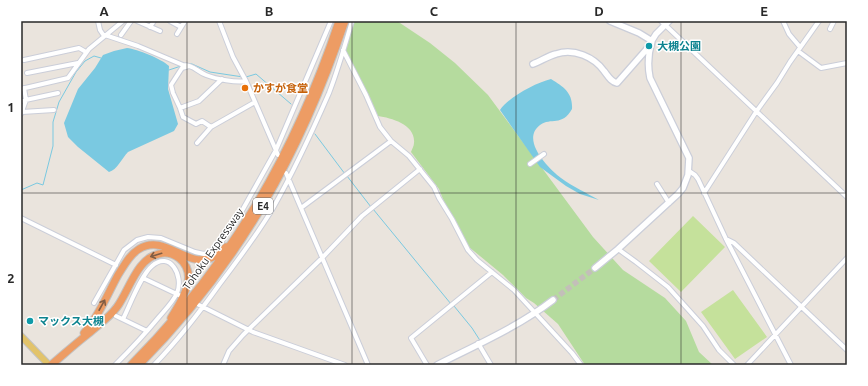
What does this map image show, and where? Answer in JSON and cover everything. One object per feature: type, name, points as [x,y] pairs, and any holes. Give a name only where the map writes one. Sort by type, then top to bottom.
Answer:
[{"type":"highway","name":"Tohoku Expressway","points":[[131,365],[162,333],[197,291],[236,237],[265,192],[291,142],[311,97],[339,21]]},
{"type":"highway","name":"Tohoku Expressway","points":[[139,365],[179,322],[212,281],[264,204],[282,172],[304,126],[325,78],[345,21]]},
{"type":"highway","points":[[49,364],[89,326],[125,263],[138,249],[151,245],[158,245],[193,258],[205,260],[217,255],[236,237]]},
{"type":"highway","points":[[49,364],[106,319],[117,308],[145,261],[153,255],[164,253],[173,255],[180,259],[186,268],[188,284],[162,333]]},
{"type":"main road","points":[[21,336],[49,364]]},
{"type":"street","points":[[98,21],[100,30],[105,36],[138,46],[183,65],[191,65],[206,75],[238,83],[246,81]]},
{"type":"street","points":[[54,110],[21,114],[26,100],[22,88],[68,78],[71,76],[86,52],[123,21]]},
{"type":"street","points":[[121,35],[131,21]]},
{"type":"street","points":[[137,21],[160,31]]},
{"type":"street","points":[[150,27],[154,21]]},
{"type":"street","points":[[170,21],[181,27]]},
{"type":"street","points":[[177,34],[185,21]]},
{"type":"street","points":[[218,21],[278,155]]},
{"type":"street","points":[[94,303],[120,257],[128,246],[142,238],[161,238],[178,247],[204,254],[215,248],[227,235],[276,150],[331,21]]},
{"type":"street","points":[[154,365],[176,342],[201,306],[256,234],[288,179],[312,131],[329,91],[352,21]]},
{"type":"street","points":[[610,21],[639,32],[652,41]]},
{"type":"street","points":[[782,21],[789,34],[800,47]]},
{"type":"street","points":[[704,193],[756,112],[819,21]]},
{"type":"street","points":[[830,29],[834,21]]},
{"type":"street","points":[[533,64],[564,52],[577,53],[588,56],[599,64],[612,82],[617,83],[646,50],[665,22],[756,112],[847,198]]},
{"type":"street","points":[[595,268],[618,250],[669,203],[683,188],[689,171],[688,158],[650,78],[647,68],[652,41]]},
{"type":"street","points":[[24,60],[79,48],[86,52]]},
{"type":"street","points":[[343,50],[366,95],[380,127],[391,141],[409,156],[434,187],[468,250],[477,260],[514,290],[572,353],[581,365]]},
{"type":"street","points":[[798,51],[821,68],[847,63]]},
{"type":"street","points":[[27,73],[78,63]]},
{"type":"street","points":[[191,65],[182,68],[171,84],[173,92],[183,117],[196,124],[202,121],[211,127]]},
{"type":"street","points":[[180,108],[199,102],[222,79]]},
{"type":"street","points":[[21,101],[58,93]]},
{"type":"street","points":[[197,143],[211,127],[255,102]]},
{"type":"street","points":[[301,208],[391,141]]},
{"type":"street","points":[[530,164],[544,154]]},
{"type":"street","points":[[223,365],[229,351],[248,330],[322,258],[362,216],[420,169]]},
{"type":"street","points":[[689,171],[696,176],[726,239],[791,365]]},
{"type":"street","points":[[286,173],[368,365]]},
{"type":"street","points":[[657,184],[669,203]]},
{"type":"street","points":[[21,218],[116,265]]},
{"type":"street","points":[[726,239],[734,243],[847,350]]},
{"type":"street","points":[[618,250],[640,264],[668,287],[703,326],[719,350],[734,365]]},
{"type":"street","points":[[170,264],[173,257]]},
{"type":"street","points":[[748,365],[847,258]]},
{"type":"street","points":[[115,365],[179,295],[179,276],[176,269],[165,262],[156,263],[150,268],[143,278],[123,319]]},
{"type":"street","points":[[427,365],[412,338],[492,272]]},
{"type":"street","points":[[143,278],[179,295]]},
{"type":"street","points":[[439,365],[516,324],[553,300]]},
{"type":"street","points":[[201,306],[248,330],[345,365]]},
{"type":"street","points":[[116,316],[147,331]]},
{"type":"street","points":[[478,343],[491,365]]},
{"type":"green space","points":[[354,21],[397,21],[430,43],[455,63],[488,95],[593,237],[623,270],[665,298],[686,321],[699,352],[713,365],[585,365],[558,324],[526,298],[503,275],[469,247],[445,204],[439,189],[411,152],[414,137],[411,131],[396,121],[378,116],[345,52]]},
{"type":"green space","points":[[693,216],[725,247],[681,292],[649,261]]},
{"type":"green space","points":[[733,290],[767,337],[735,359],[701,312]]},
{"type":"water","points":[[127,48],[137,50],[161,60],[169,66],[168,89],[178,124],[174,131],[128,152],[117,166],[109,172],[68,137],[64,123],[78,89],[95,68],[103,55]]},
{"type":"water","points":[[551,79],[567,91],[571,99],[572,109],[564,118],[544,123],[535,131],[533,138],[538,154],[561,178],[599,200],[580,194],[566,186],[540,167],[500,110],[510,100],[523,91]]},
{"type":"waterway","points":[[21,190],[37,183],[43,185],[53,146],[53,122],[59,102],[76,72],[85,61],[94,56],[101,58]]},
{"type":"waterway","points":[[190,64],[210,72],[243,77]]},
{"type":"waterway","points":[[169,70],[181,66]]},
{"type":"waterway","points":[[246,77],[256,74],[291,104]]},
{"type":"waterway","points":[[315,134],[345,174]]},
{"type":"waterway","points":[[347,176],[371,207]]},
{"type":"waterway","points":[[373,209],[451,304]]},
{"type":"waterway","points":[[454,306],[472,328],[481,342]]},
{"type":"tunnel","points":[[553,300],[595,268]]},
{"type":"place","name":"大槻公園","points":[[649,46]]},
{"type":"place","name":"かすが食堂","points":[[245,88]]},
{"type":"place","name":"マックス大槻","points":[[30,321]]}]
